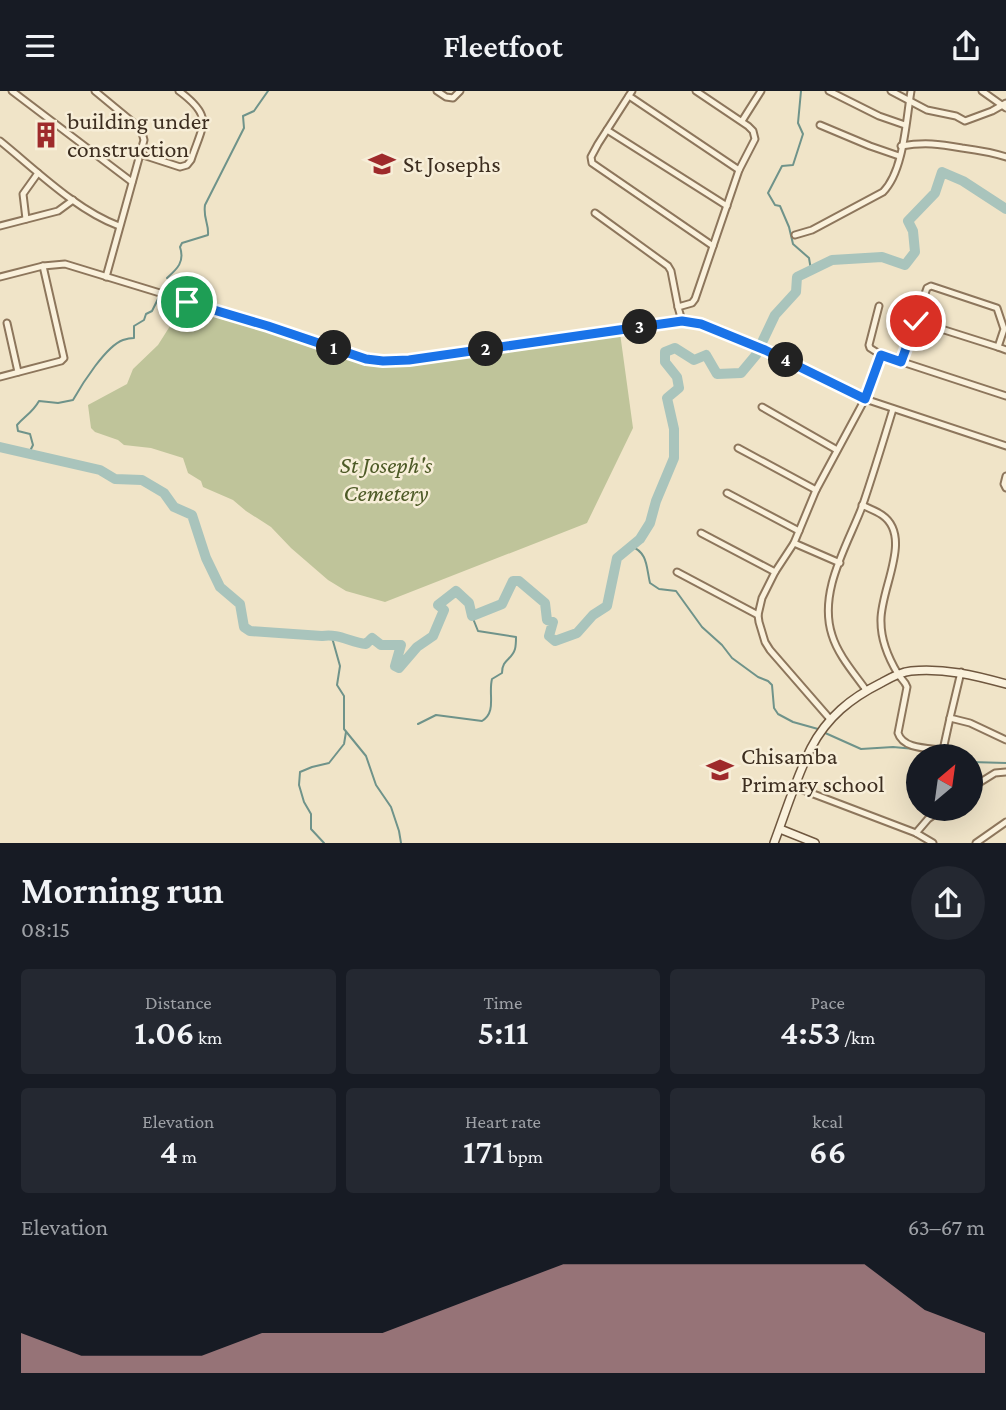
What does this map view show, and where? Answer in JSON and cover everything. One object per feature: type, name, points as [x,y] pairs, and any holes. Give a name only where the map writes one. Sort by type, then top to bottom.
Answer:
[{"type":"street","points":[[12,91],[132,182]]},
{"type":"street","points":[[94,91],[141,129],[144,140],[106,277]]},
{"type":"street","points":[[140,154],[180,167],[191,160],[204,119],[201,111],[179,91]]},
{"type":"street","points":[[190,99],[196,91]]},
{"type":"street","points":[[437,91],[453,98],[460,91]]},
{"type":"street","points":[[678,307],[692,303],[695,299],[739,170],[755,139],[753,131],[742,121],[705,93],[696,91]]},
{"type":"street","points":[[742,121],[761,91]]},
{"type":"street","points":[[829,91],[879,116],[905,125]]},
{"type":"street","points":[[891,91],[927,110],[957,116],[965,121],[1005,105]]},
{"type":"street","points":[[795,235],[812,230],[883,192],[892,180],[899,156],[911,91]]},
{"type":"street","points":[[982,91],[1005,105]]},
{"type":"street","points":[[713,246],[592,163],[591,157],[630,94],[739,170]]},
{"type":"street","points":[[820,125],[899,156]]},
{"type":"street","points":[[607,130],[727,206]]},
{"type":"street","points":[[1,143],[101,219],[120,226]]},
{"type":"street","points":[[901,146],[935,143],[1006,157]]},
{"type":"street","points":[[26,219],[23,194],[38,173]]},
{"type":"street","points":[[0,226],[58,211],[73,199]]},
{"type":"street","points":[[595,213],[668,266],[682,321]]},
{"type":"street","points":[[0,277],[43,266],[65,264],[366,359],[383,361],[409,360],[682,321],[701,324],[765,350],[865,399],[1006,446]]},
{"type":"street","points":[[0,377],[64,358],[43,266]]},
{"type":"street","points":[[901,362],[928,288],[932,286],[997,308],[1004,329],[998,347]]},
{"type":"street","points":[[879,306],[870,348],[881,355],[1006,397]]},
{"type":"street","points":[[916,321],[1006,350]]},
{"type":"street","points":[[7,323],[18,372]]},
{"type":"street","points":[[830,719],[770,650],[765,642],[758,615],[762,599],[775,572],[794,543],[816,490],[865,399],[881,355]]},
{"type":"street","points":[[762,407],[838,450]]},
{"type":"street","points":[[866,690],[831,634],[829,601],[832,582],[862,505],[893,409]]},
{"type":"street","points":[[738,448],[816,490]]},
{"type":"street","points":[[1006,476],[1006,488]]},
{"type":"street","points":[[727,493],[799,531]]},
{"type":"street","points":[[862,505],[882,515],[892,525],[895,535],[896,547],[881,610],[881,624],[890,658],[906,687],[898,733],[906,744]]},
{"type":"street","points":[[701,533],[775,572]]},
{"type":"street","points":[[794,543],[840,563]]},
{"type":"street","points":[[677,572],[758,615]]},
{"type":"street","points":[[774,843],[812,747],[830,719],[849,701],[866,690],[908,671],[961,672],[1006,684]]},
{"type":"street","points":[[945,744],[961,672]]},
{"type":"street","points":[[950,718],[970,723],[1006,740]]},
{"type":"street","points":[[984,780],[995,773],[1006,772]]},
{"type":"street","points":[[794,787],[916,833],[933,843]]},
{"type":"street","points":[[916,833],[926,821]]},
{"type":"street","points":[[976,843],[1006,822]]},
{"type":"street","points":[[780,828],[815,843]]},
{"type":"green space","name":"St Joseph's Cemetery","points":[[184,304],[375,363],[394,366],[620,333],[633,428],[587,523],[385,602],[346,591],[328,580],[271,527],[233,500],[203,487],[201,481],[188,473],[183,458],[151,448],[124,445],[91,428],[88,405],[127,384],[133,369],[158,345]]},
{"type":"waterway","points":[[167,278],[181,261],[182,243],[208,235],[205,205],[244,128],[243,116],[254,111],[268,91]]},
{"type":"waterway","points":[[801,91],[798,123],[803,134],[793,165],[782,166],[768,193],[775,205],[780,206],[793,244],[809,258],[811,270]]},
{"type":"waterway","points":[[0,447],[100,470],[115,479],[142,480],[164,493],[174,507],[192,515],[206,558],[220,587],[240,604],[244,627],[250,631],[333,636],[366,644],[372,638],[381,645],[401,645],[395,666],[399,668],[417,647],[433,636],[444,610],[438,605],[456,591],[469,603],[472,616],[502,604],[513,581],[519,581],[545,603],[547,620],[553,622],[549,636],[555,641],[577,633],[593,615],[607,606],[617,558],[640,539],[650,523],[674,458],[674,429],[667,398],[679,388],[677,377],[665,362],[665,352],[675,348],[694,360],[706,355],[717,374],[741,373],[756,355],[775,315],[796,292],[797,277],[832,260],[882,257],[905,265],[915,252],[913,231],[908,221],[935,193],[942,172],[963,181],[1006,209]]},
{"type":"waterway","points":[[29,453],[33,445],[30,434],[18,431],[17,425],[39,401],[58,403],[73,400],[109,350],[123,340],[134,338],[134,326],[152,311],[159,297]]},
{"type":"waterway","points":[[631,546],[641,552],[650,583],[659,589],[676,591],[702,627],[732,658],[772,685],[774,708],[778,714],[793,722],[818,729]]},
{"type":"waterway","points":[[418,724],[436,715],[482,721],[487,717],[491,708],[492,679],[502,673],[515,649],[516,637],[478,631],[472,616]]},
{"type":"waterway","points":[[331,634],[340,666],[337,685],[344,696],[344,729],[366,756],[376,785],[391,807],[401,843]]},
{"type":"waterway","points":[[324,843],[311,829],[311,814],[299,785],[300,772],[329,763],[344,744],[346,732]]},
{"type":"waterway","points":[[823,732],[861,749],[906,748]]},
{"type":"waterway","points":[[984,762],[1006,763]]},
{"type":"place","name":"building under construction","points":[[46,135]]},
{"type":"place","name":"St Josephs","points":[[382,164]]},
{"type":"place","name":"Chisamba Primary school","points":[[720,770]]},
{"type":"route","points":[[187,302],[366,359],[383,361],[409,360],[682,321],[701,324],[765,350],[865,399],[881,355],[901,362],[916,321]]}]
